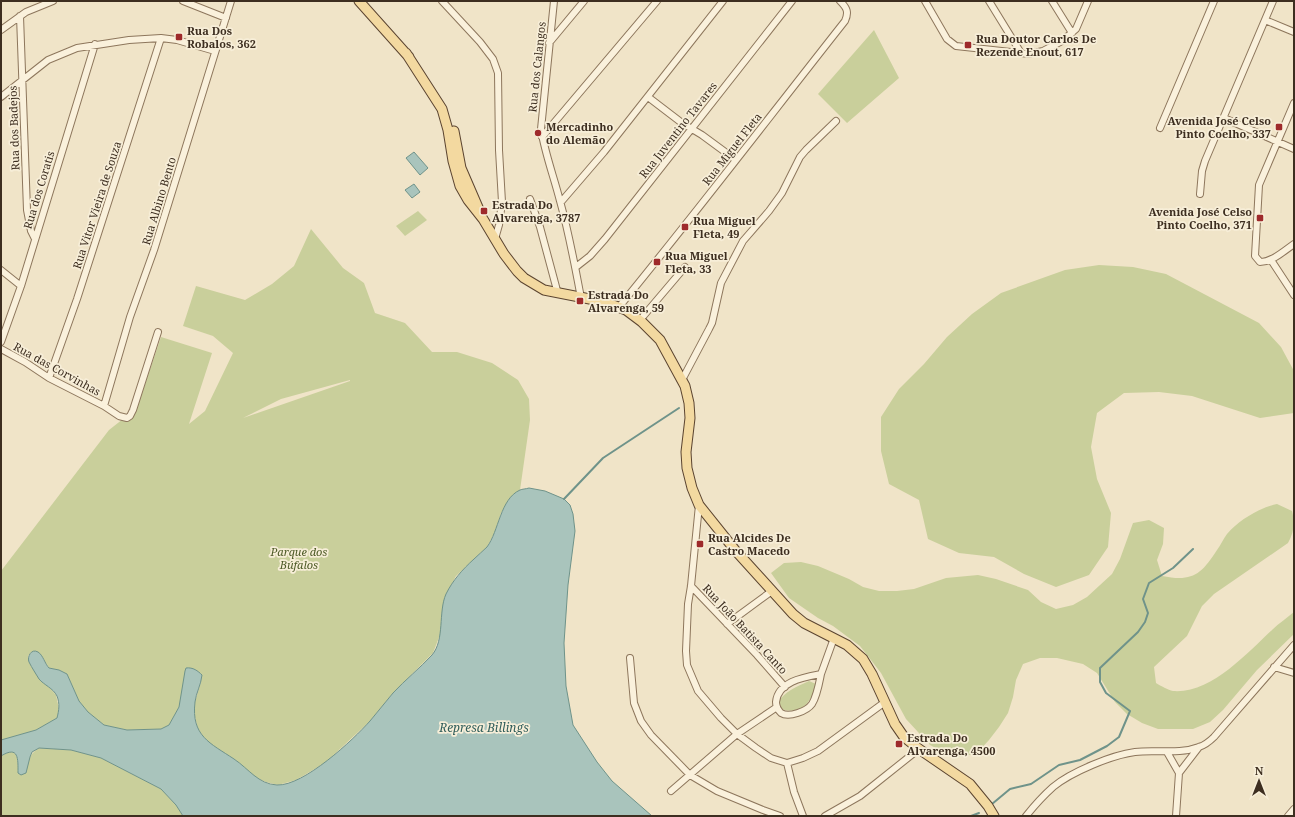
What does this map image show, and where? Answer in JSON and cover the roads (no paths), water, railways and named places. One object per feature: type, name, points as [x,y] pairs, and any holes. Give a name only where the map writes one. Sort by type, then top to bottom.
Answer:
[{"type":"main road","points":[[359,1],[406,53],[442,109],[460,186],[471,205],[483,219],[507,258],[517,271],[524,278],[544,290],[558,294],[605,302],[626,310],[640,320],[660,340],[685,386],[689,403],[690,418],[686,452],[687,468],[692,488],[699,505],[735,550],[793,614],[804,623],[847,645],[863,659],[872,674],[895,724],[904,737],[970,784],[994,816]]},
{"type":"street","points":[[1,30],[31,9],[53,1]]},
{"type":"street","points":[[183,1],[226,18]]},
{"type":"street","name":"Rua Albino Bento","points":[[104,406],[130,317],[154,250],[231,1]]},
{"type":"street","points":[[442,1],[480,42],[493,59],[498,73],[499,150],[502,202],[499,225],[495,239]]},
{"type":"street","name":"Rua dos Calangos","points":[[554,1],[541,119],[542,137],[561,202],[576,267],[581,298]]},
{"type":"street","points":[[549,43],[584,1]]},
{"type":"street","points":[[542,137],[657,1]]},
{"type":"street","points":[[561,202],[604,152],[723,1]]},
{"type":"street","name":"Rua Juventino Tavares","points":[[576,267],[587,259],[596,249],[792,1]]},
{"type":"street","name":"Rua Miguel Fleta","points":[[619,307],[691,218],[845,21],[848,13],[840,1]]},
{"type":"street","points":[[925,1],[947,39],[952,44],[960,47],[1029,54],[1043,51],[1054,46],[1072,34],[1079,25],[1088,1]]},
{"type":"street","points":[[989,1],[1022,53]]},
{"type":"street","points":[[1052,1],[1072,34]]},
{"type":"street","points":[[1160,128],[1214,1]]},
{"type":"street","points":[[1200,194],[1202,171],[1205,161],[1273,1]]},
{"type":"street","name":"Rua dos Badejos","points":[[20,16],[27,210],[31,231],[35,239]]},
{"type":"street","points":[[1265,20],[1294,32]]},
{"type":"street","points":[[1,97],[48,60],[77,48],[95,44],[161,38],[177,40],[215,51]]},
{"type":"street","name":"Rua Vitor Vieira de Souza","points":[[50,378],[161,38]]},
{"type":"street","name":"Rua dos Coratis","points":[[1,342],[21,286],[95,44]]},
{"type":"street","points":[[648,96],[691,129],[702,135],[736,160]]},
{"type":"street","points":[[1294,103],[1260,185],[1255,256],[1260,262],[1271,260],[1294,244]]},
{"type":"street","points":[[1224,118],[1294,149]]},
{"type":"street","points":[[682,380],[712,323],[721,283],[735,253],[782,193],[800,157],[836,121]]},
{"type":"street","points":[[530,199],[540,227],[558,294]]},
{"type":"street","points":[[1271,260],[1294,295]]},
{"type":"street","points":[[640,320],[685,266]]},
{"type":"street","points":[[1,270],[21,286]]},
{"type":"street","name":"Rua das Corvinhas","points":[[1,349],[50,378],[122,417],[127,418],[130,416],[158,332]]},
{"type":"street","points":[[699,505],[686,624],[686,651],[687,665],[698,691],[710,707],[737,734],[770,758],[787,763],[804,758],[818,751],[885,702]]},
{"type":"street","name":"Rua João Batista Canto","points":[[691,586],[785,687]]},
{"type":"street","points":[[727,624],[772,591]]},
{"type":"street","points":[[820,674],[798,680],[785,687],[776,700],[777,707],[781,713],[795,714],[808,708],[815,698],[820,674],[834,638]]},
{"type":"street","points":[[1026,816],[1054,786],[1070,776],[1120,754],[1136,752],[1167,752],[1199,747],[1214,737],[1294,645]]},
{"type":"street","points":[[630,658],[634,703],[641,721],[651,735],[690,775],[717,791],[780,816]]},
{"type":"street","points":[[1274,667],[1294,673]]},
{"type":"street","points":[[671,791],[737,734],[777,707]]},
{"type":"street","points":[[1176,816],[1180,774],[1199,747]]},
{"type":"street","points":[[825,816],[860,796],[919,749]]},
{"type":"street","points":[[1167,752],[1180,774]]},
{"type":"street","points":[[787,763],[794,792],[803,816]]},
{"type":"street","points":[[1288,816],[1294,809]]},
{"type":"water","points":[[414,152],[428,168],[420,175],[406,158]]},
{"type":"water","points":[[414,184],[420,192],[412,198],[405,190]]},
{"type":"water","name":"Represa Billings","points":[[529,488],[545,491],[564,499],[570,505],[573,514],[575,531],[568,585],[564,643],[566,686],[573,725],[597,762],[612,781],[652,816],[183,816],[176,805],[161,789],[101,758],[71,750],[39,748],[32,752],[26,773],[21,775],[18,773],[18,763],[14,753],[11,752],[1,756],[1,740],[36,730],[57,718],[59,702],[57,696],[39,679],[29,662],[30,654],[33,651],[36,651],[41,655],[49,668],[59,670],[67,674],[79,701],[88,712],[104,725],[127,730],[161,729],[169,725],[179,707],[186,668],[191,668],[202,675],[195,702],[196,723],[199,731],[210,743],[264,782],[277,785],[301,778],[314,770],[352,739],[370,721],[393,693],[432,655],[439,642],[442,609],[446,594],[462,571],[487,547],[508,500],[513,494],[520,490]]},
{"type":"waterway","points":[[564,499],[603,458],[679,408]]},
{"type":"waterway","points":[[992,804],[1010,789],[1031,784],[1059,765],[1080,760],[1107,746],[1119,737],[1130,711],[1106,693],[1100,682],[1100,668],[1138,632],[1145,622],[1148,613],[1143,599],[1149,583],[1173,568],[1193,549]]},
{"type":"waterway","points":[[971,816],[979,813]]},
{"type":"place","name":"Rua Dos Robalos, 362","points":[[179,37]]},
{"type":"place","name":"Rua Doutor Carlos De Rezende Enout, 617","points":[[968,45]]},
{"type":"place","name":"Avenida José Celso Pinto Coelho, 337","points":[[1279,127]]},
{"type":"place","name":"Mercadinho do Alemão","points":[[538,133]]},
{"type":"place","name":"Estrada Do Alvarenga, 3787","points":[[484,211]]},
{"type":"place","name":"Avenida José Celso Pinto Coelho, 371","points":[[1260,218]]},
{"type":"place","name":"Rua Miguel Fleta, 49","points":[[685,227]]},
{"type":"place","name":"Rua Miguel Fleta, 33","points":[[657,262]]},
{"type":"place","name":"Estrada Do Alvarenga, 59","points":[[580,301]]},
{"type":"place","name":"Rua Alcides De Castro Macedo","points":[[700,544]]},
{"type":"place","name":"Estrada Do Alvarenga, 4500","points":[[899,744]]},
{"type":"park label","name":"Parque dos Búfalos","points":[[299,558]]}]
